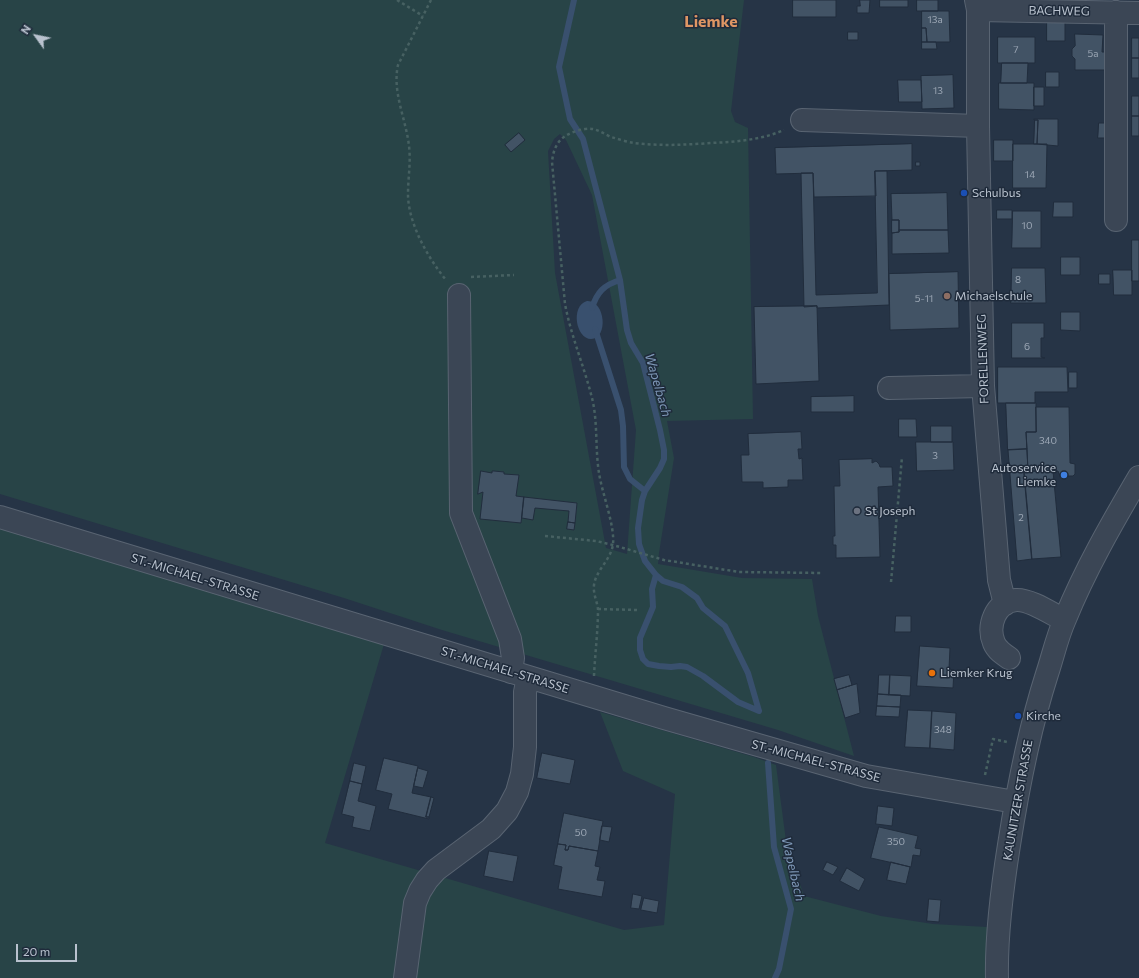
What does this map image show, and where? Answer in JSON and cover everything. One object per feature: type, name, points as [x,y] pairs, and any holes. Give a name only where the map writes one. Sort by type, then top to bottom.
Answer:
[{"type":"street","name":"BACHWEG","points":[[977,5],[1139,12]]},
{"type":"street","name":"FORELLENWEG","points":[[977,5],[982,386],[999,580],[1005,604]]},
{"type":"street","points":[[1116,12],[1116,220]]},
{"type":"street","points":[[802,120],[978,126]]},
{"type":"street","points":[[406,978],[416,903],[420,891],[436,870],[491,829],[507,811],[517,792],[522,774],[525,747],[524,692],[520,675],[513,658],[510,639],[461,513],[459,295]]},
{"type":"street","points":[[890,388],[982,386]]},
{"type":"street","name":"KAUNITZER STRASSE","points":[[997,978],[1002,892],[1015,802],[1038,703],[1064,620],[1100,544],[1139,477]]},
{"type":"street","name":"ST.-MICHAEL-STRASSE","points":[[0,517],[520,675],[866,776],[1015,802]]},
{"type":"street","points":[[1009,658],[994,644],[991,635],[994,615],[1005,604],[1015,600],[1025,601],[1064,620]]},
{"type":"path","points":[[397,0],[423,16]]},
{"type":"path","points":[[431,0],[403,54],[396,76],[396,87],[409,146],[410,164],[408,201],[417,234],[436,267],[459,295]]},
{"type":"path","points":[[593,696],[598,609],[594,585],[597,576],[609,557],[613,544],[612,532],[599,473],[592,398],[568,322],[565,304],[552,162],[553,152],[562,138],[567,134],[585,129],[592,129],[610,137],[633,143],[669,146],[740,141],[757,138],[782,131],[802,120]]},
{"type":"path","points":[[459,295],[463,277],[514,275]]},
{"type":"path","points":[[891,582],[902,457]]},
{"type":"path","points":[[545,536],[613,544],[654,558],[739,572],[823,573]]},
{"type":"path","points":[[598,609],[637,610]]},
{"type":"path","points":[[980,796],[993,739]]},
{"type":"green space","points":[[0,0],[744,0],[731,111],[735,122],[748,128],[753,419],[667,421],[674,458],[658,564],[742,578],[812,579],[818,616],[854,756],[778,730],[442,630],[344,598],[0,494]],"holes":[[[560,134],[566,140],[592,195],[636,430],[627,554],[606,548],[555,273],[548,151],[554,139]]]},
{"type":"green space","points":[[0,526],[384,644],[325,843],[624,930],[664,925],[675,794],[623,771],[600,712],[754,757],[776,765],[786,841],[804,896],[881,916],[933,924],[987,927],[987,978],[0,978]]},
{"type":"water","points":[[587,301],[593,302],[598,306],[602,319],[600,332],[597,337],[591,339],[586,338],[582,334],[577,322],[578,309]]},
{"type":"building","points":[[793,0],[836,0],[836,17],[793,17]]},
{"type":"building","points":[[860,0],[870,0],[869,13],[857,13],[857,6],[860,6]]},
{"type":"building","points":[[880,0],[908,0],[908,7],[880,7]]},
{"type":"building","points":[[917,0],[938,0],[938,11],[917,11]]},
{"type":"building","points":[[922,11],[949,11],[950,42],[927,42],[926,28],[922,28]]},
{"type":"building","points":[[1047,22],[1065,22],[1065,41],[1047,41]]},
{"type":"building","points":[[922,28],[926,28],[927,42],[922,42]]},
{"type":"building","points":[[848,32],[858,32],[858,40],[848,40]]},
{"type":"building","points":[[1075,34],[1103,35],[1102,52],[1114,52],[1114,70],[1075,70],[1075,59],[1072,56],[1072,49],[1075,46]]},
{"type":"building","points":[[998,37],[1035,37],[1035,63],[998,63]]},
{"type":"building","points":[[1132,38],[1139,38],[1139,58],[1132,58]]},
{"type":"building","points":[[922,42],[936,42],[937,49],[922,49]]},
{"type":"building","points":[[1132,58],[1139,58],[1139,78],[1132,78]]},
{"type":"building","points":[[1002,63],[1028,63],[1027,83],[1001,83]]},
{"type":"building","points":[[1046,72],[1059,72],[1059,87],[1046,87]]},
{"type":"building","points":[[953,75],[954,108],[922,109],[921,76]]},
{"type":"building","points":[[898,80],[921,80],[922,102],[899,102]]},
{"type":"building","points":[[999,83],[1034,83],[1034,110],[999,109]]},
{"type":"building","points":[[1034,87],[1044,87],[1044,106],[1034,106]]},
{"type":"building","points":[[1132,96],[1139,96],[1139,116],[1132,116]]},
{"type":"building","points":[[1132,116],[1139,116],[1139,136],[1132,136]]},
{"type":"building","points":[[1034,119],[1058,119],[1058,146],[1037,144],[1038,120]]},
{"type":"building","points":[[1035,120],[1038,120],[1037,144],[1034,144]]},
{"type":"building","points":[[1099,123],[1112,123],[1112,138],[1098,138]]},
{"type":"building","points":[[519,133],[525,140],[511,152],[505,145]]},
{"type":"building","points":[[994,140],[1013,140],[1013,161],[994,161]]},
{"type":"building","points":[[912,144],[912,170],[875,171],[876,196],[814,197],[813,173],[776,174],[775,148]]},
{"type":"building","points":[[1013,144],[1047,144],[1046,188],[1013,188]]},
{"type":"building","points":[[916,162],[920,162],[920,166],[916,166]]},
{"type":"building","points":[[875,171],[887,171],[889,305],[817,308],[817,306],[804,307],[801,173],[813,173],[816,295],[877,293]]},
{"type":"building","points":[[947,193],[948,230],[899,230],[899,220],[892,220],[891,194]]},
{"type":"building","points":[[1054,202],[1073,202],[1073,217],[1053,217]]},
{"type":"building","points":[[997,210],[1012,210],[1012,219],[997,219]]},
{"type":"building","points":[[1013,211],[1041,211],[1041,248],[1012,248]]},
{"type":"building","points":[[892,220],[899,220],[899,232],[892,233]]},
{"type":"building","points":[[899,230],[948,230],[949,253],[892,254],[892,233],[899,232]]},
{"type":"building","points":[[1132,240],[1139,240],[1139,281],[1132,281]]},
{"type":"building","points":[[1061,257],[1080,257],[1080,275],[1061,275]]},
{"type":"building","points":[[1012,268],[1045,268],[1046,303],[1011,303]]},
{"type":"building","points":[[1113,270],[1132,270],[1132,295],[1114,295]]},
{"type":"building","points":[[958,272],[959,328],[890,330],[889,274]]},
{"type":"building","points":[[1099,274],[1110,274],[1110,284],[1099,284]]},
{"type":"building","points":[[817,306],[819,381],[756,384],[754,307]]},
{"type":"building","points":[[1061,312],[1080,312],[1080,331],[1061,330]]},
{"type":"building","points":[[1012,323],[1044,323],[1044,338],[1041,338],[1041,357],[1045,358],[1012,358]]},
{"type":"building","points":[[998,367],[1067,367],[1068,392],[1035,392],[1035,403],[998,403]]},
{"type":"building","points":[[1069,372],[1077,372],[1077,388],[1069,388]]},
{"type":"building","points":[[854,396],[854,412],[811,412],[811,397]]},
{"type":"building","points":[[1006,403],[1036,403],[1036,432],[1026,432],[1027,449],[1008,450]]},
{"type":"building","points":[[1036,407],[1069,407],[1070,463],[1075,464],[1075,474],[1073,476],[1060,476],[1058,471],[1028,471],[1026,432],[1036,432]]},
{"type":"building","points":[[899,419],[916,419],[917,437],[899,437]]},
{"type":"building","points":[[931,426],[952,426],[952,442],[931,442]]},
{"type":"building","points":[[801,432],[802,449],[798,449],[799,459],[802,458],[803,480],[788,480],[788,487],[763,488],[763,482],[742,482],[741,455],[749,455],[748,434]]},
{"type":"building","points":[[916,442],[953,442],[954,470],[917,471]]},
{"type":"building","points":[[1027,449],[1028,471],[1024,471],[1032,559],[1017,561],[1008,450]]},
{"type":"building","name":"St Joseph","points":[[872,459],[872,463],[876,461],[880,467],[892,467],[893,486],[878,487],[880,557],[836,558],[836,545],[833,545],[833,536],[835,536],[834,486],[840,486],[839,460]]},
{"type":"building","points":[[481,471],[492,473],[492,471],[504,472],[504,474],[519,475],[516,496],[524,497],[521,523],[480,519],[483,492],[478,494]]},
{"type":"building","points":[[1024,471],[1053,471],[1061,557],[1032,559]]},
{"type":"building","points":[[524,497],[577,503],[575,523],[568,522],[569,511],[535,508],[533,520],[522,518]]},
{"type":"building","points":[[568,522],[575,523],[574,530],[567,529]]},
{"type":"building","points":[[896,616],[911,616],[911,632],[895,632]]},
{"type":"building","points":[[920,646],[950,648],[949,669],[954,670],[953,688],[917,686]]},
{"type":"building","points":[[849,675],[852,685],[837,690],[834,679]]},
{"type":"building","points":[[879,675],[890,675],[889,695],[878,694]]},
{"type":"building","points":[[890,675],[911,676],[910,696],[889,695]]},
{"type":"building","points":[[857,684],[860,713],[845,718],[837,690]]},
{"type":"building","points":[[878,694],[901,695],[900,707],[877,706]]},
{"type":"building","points":[[877,706],[900,707],[899,717],[876,716]]},
{"type":"building","points":[[908,710],[932,711],[930,748],[905,747]]},
{"type":"building","points":[[932,711],[956,713],[954,750],[930,748]]},
{"type":"building","points":[[542,753],[575,760],[570,784],[537,778]]},
{"type":"building","points":[[384,758],[418,766],[412,793],[431,797],[426,817],[429,817],[429,819],[388,809],[392,794],[376,790]]},
{"type":"building","points":[[354,763],[366,766],[362,784],[350,781]]},
{"type":"building","points":[[418,768],[428,771],[423,788],[414,786]]},
{"type":"building","points":[[350,781],[362,784],[358,801],[376,806],[370,831],[352,827],[354,817],[342,814]]},
{"type":"building","points":[[431,797],[434,798],[429,817],[426,817]]},
{"type":"building","points":[[878,806],[894,808],[892,826],[876,824]]},
{"type":"building","points":[[564,813],[603,821],[598,851],[569,846],[568,850],[565,850],[566,845],[558,844]]},
{"type":"building","points":[[602,826],[612,827],[609,842],[600,840]]},
{"type":"building","points":[[879,827],[918,836],[915,848],[921,849],[920,856],[913,855],[911,867],[871,858]]},
{"type":"building","points":[[558,844],[566,845],[565,850],[568,850],[569,846],[598,851],[595,866],[600,867],[597,880],[605,881],[602,897],[558,889],[562,867],[554,865]]},
{"type":"building","points":[[489,851],[518,856],[513,882],[484,876]]},
{"type":"building","points":[[827,862],[838,867],[833,875],[823,870]]},
{"type":"building","points":[[891,862],[910,867],[906,884],[887,880]]},
{"type":"building","points":[[847,868],[865,879],[859,891],[840,881]]},
{"type":"building","points":[[633,894],[642,896],[639,909],[631,908]]},
{"type":"building","points":[[644,898],[659,901],[657,913],[641,910]]},
{"type":"building","points":[[929,899],[941,900],[939,922],[927,921]]},
{"type":"waterway","name":"Wapelbach","points":[[574,0],[559,67],[570,119],[583,139],[620,280],[627,330],[631,343],[643,363],[664,450],[664,459],[645,491],[642,500],[638,528],[639,544],[645,561],[656,575],[663,581],[682,587],[697,598],[703,608],[725,626],[748,673],[759,711]]},
{"type":"waterway","points":[[592,308],[599,293],[605,287],[620,280]]},
{"type":"waterway","points":[[595,329],[621,410],[624,467],[630,479],[645,491]]},
{"type":"waterway","points":[[656,575],[652,589],[653,607],[640,638],[640,650],[643,659],[648,664],[671,667],[687,667],[703,676],[738,702],[759,711]]},
{"type":"waterway","name":"Wapelbach","points":[[768,763],[774,847],[791,909],[779,969],[775,978]]},
{"type":"place","name":"Schulbus","points":[[964,193]]},
{"type":"place","name":"Michaelschule","points":[[947,296]]},
{"type":"place","name":"Autoservice Liemke","points":[[1064,475]]},
{"type":"place","name":"St Joseph","points":[[857,511]]},
{"type":"place","name":"Liemker Krug","points":[[932,673]]},
{"type":"place","name":"Kirche","points":[[1018,716]]},
{"type":"district","name":"Liemke","points":[[711,22]]}]
